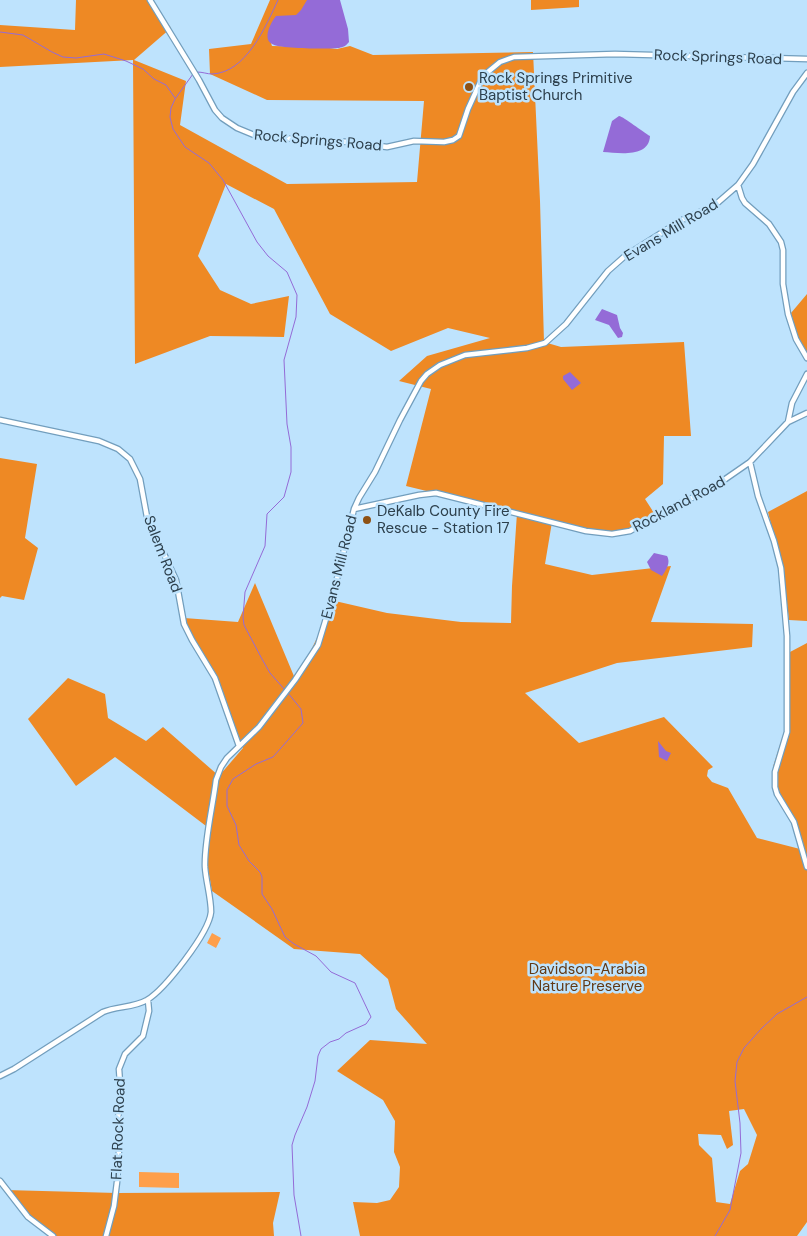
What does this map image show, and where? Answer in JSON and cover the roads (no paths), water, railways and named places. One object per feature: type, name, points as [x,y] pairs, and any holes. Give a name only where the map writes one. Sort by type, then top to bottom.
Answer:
[{"type":"street","name":"Rock Springs Road","points":[[150,0],[215,110],[222,118],[247,133],[273,138],[387,146],[414,141],[444,142],[456,139],[483,76],[500,62],[514,57],[625,54],[807,58]]},
{"type":"street","name":"Evans Mill Road","points":[[148,1000],[176,970],[198,942],[209,919],[210,902],[205,868],[216,780],[221,766],[259,727],[313,654],[321,637],[332,599],[354,509],[421,381],[440,365],[465,355],[527,348],[545,343],[566,324],[608,270],[625,256],[682,220],[715,205],[738,185],[753,164],[793,92],[807,74]]},
{"type":"street","points":[[738,185],[745,204],[769,224],[781,242],[783,250],[783,284],[788,314],[796,339],[807,358]]},
{"type":"street","points":[[788,422],[792,403],[807,374]]},
{"type":"street","name":"Rockland Road","points":[[354,509],[424,494],[439,494],[598,534],[622,533],[638,527],[666,510],[711,489],[750,462],[788,422],[807,413]]},
{"type":"street","name":"Salem Road","points":[[0,420],[99,441],[118,449],[130,460],[140,479],[147,517],[176,580],[184,624],[215,678],[239,746]]},
{"type":"street","points":[[750,462],[758,496],[774,541],[781,568],[786,619],[788,660],[787,732],[775,772],[775,786],[777,794],[794,822],[807,868]]},
{"type":"street","points":[[0,1076],[103,1012],[148,1000]]},
{"type":"street","name":"Flat Rock Road","points":[[106,1236],[114,1206],[117,1182],[118,1118],[121,1097],[120,1069],[125,1054],[143,1036],[149,1011],[148,1000]]},
{"type":"street","points":[[0,1181],[28,1217],[53,1236]]},
{"type":"waterway","points":[[197,72],[212,74],[224,72],[235,66],[245,57],[261,35],[278,0]]},
{"type":"waterway","points":[[0,32],[23,35],[63,57],[76,58],[104,54],[126,61],[143,69],[154,79],[166,85],[175,98]]},
{"type":"waterway","points":[[193,74],[175,99],[171,108],[170,117],[173,129],[185,147],[209,163],[223,180],[257,242],[268,256],[287,272],[297,295],[296,317],[284,360],[287,424],[291,447],[291,472],[284,497],[267,514],[265,546],[245,592],[243,617],[244,625],[270,673],[285,690]]},
{"type":"waterway","points":[[288,693],[301,709],[303,723],[273,757],[256,764],[233,779],[227,790],[227,806],[236,825],[239,845],[249,861],[260,872],[262,877],[262,894],[272,909],[285,937],[316,956],[331,972],[355,983],[371,1017],[366,1024],[330,1042],[321,1049],[318,1056],[315,1081],[292,1145],[294,1195],[301,1236]]},
{"type":"waterway","points":[[715,1236],[730,1210],[741,1153],[735,1081],[737,1062],[744,1048],[777,1014],[807,997]]},
{"type":"place","name":"Rock Springs Primitive Baptist Church","points":[[469,87]]},
{"type":"place","name":"DeKalb County Fire Rescue - Station 17","points":[[367,520]]},
{"type":"park label","name":"Davidson-Arabia Nature Preserve","points":[[587,978]]}]
